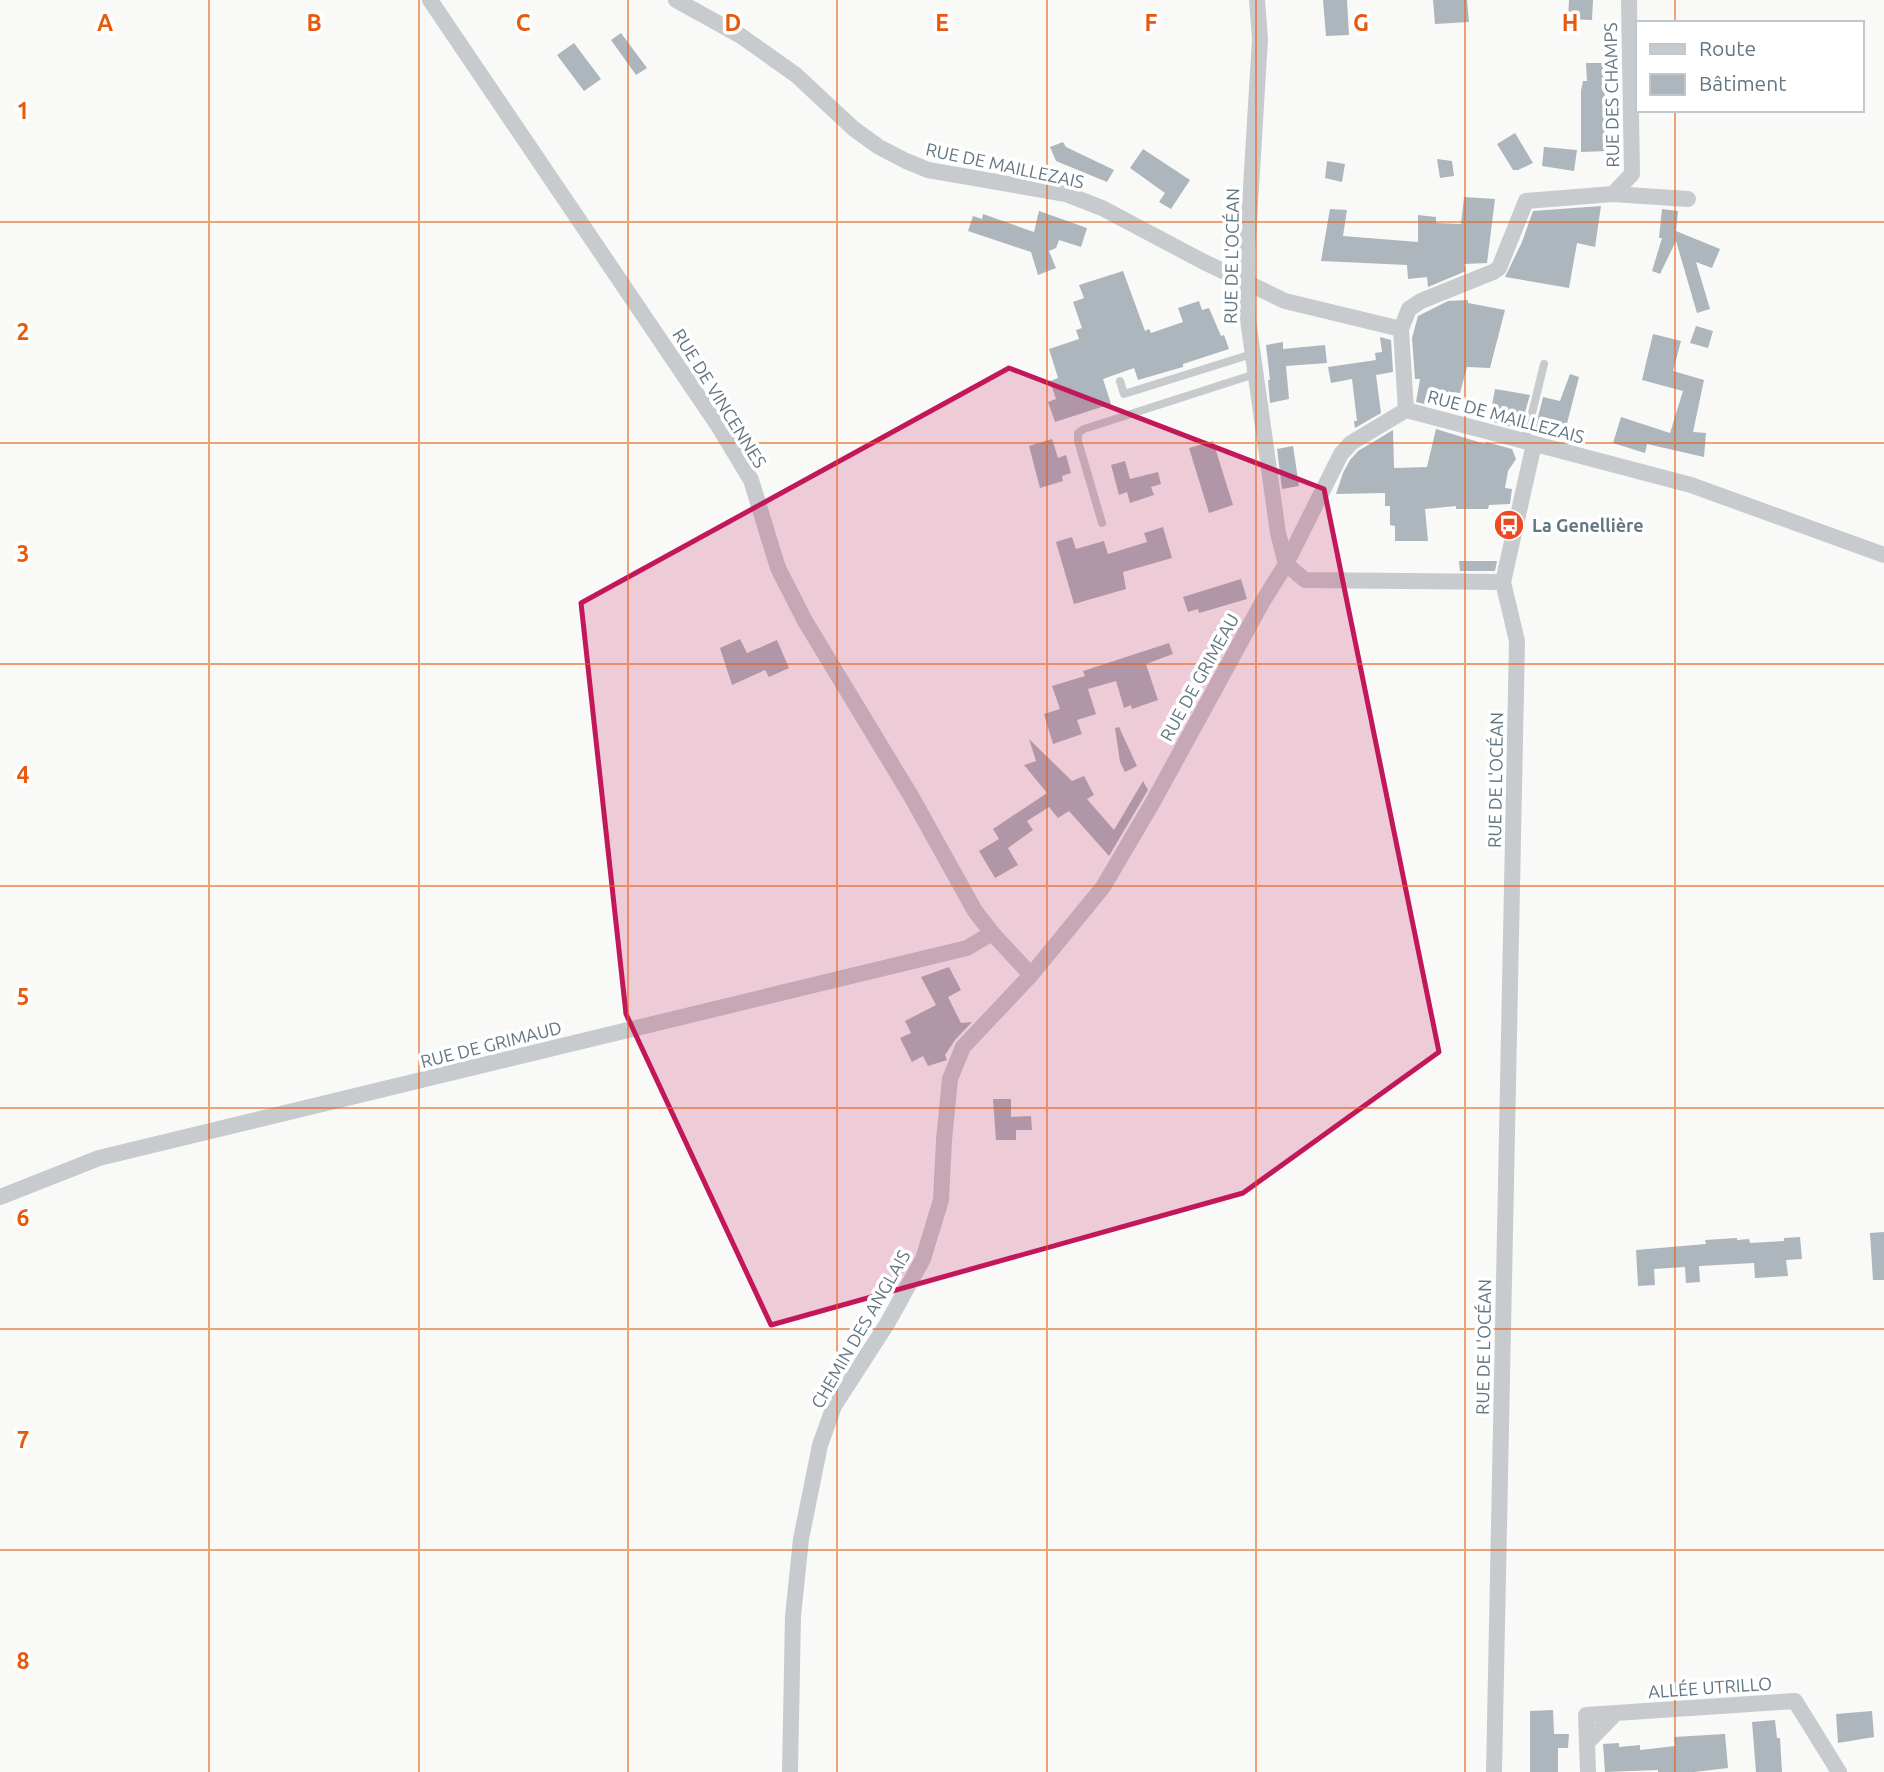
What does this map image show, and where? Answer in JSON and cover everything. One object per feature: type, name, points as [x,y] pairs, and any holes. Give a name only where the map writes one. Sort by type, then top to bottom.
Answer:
[{"type":"street","name":"RUE DE VINCENNES","points":[[430,0],[719,427],[751,480],[778,568],[805,621],[911,796],[975,911],[1031,975]]},
{"type":"street","name":"RUE DE MAILLEZAIS","points":[[676,0],[741,36],[796,75],[854,129],[879,147],[906,161],[928,170],[1033,186],[1066,194],[1102,208],[1284,301],[1401,329],[1406,410],[1691,485],[1884,555]]},
{"type":"street","name":"RUE DE L'OCÉAN","points":[[1257,0],[1260,39],[1247,283],[1252,354],[1278,533],[1286,564]]},
{"type":"street","name":"RUE DES CHAMPS","points":[[1613,194],[1632,174],[1629,0]]},
{"type":"street","points":[[1401,329],[1409,309],[1421,301],[1499,268],[1526,201],[1613,194],[1688,199]]},
{"type":"street","name":"RUE DE GRIMEAU","points":[[1031,975],[1103,887],[1286,564],[1341,454],[1351,443],[1406,410]]},
{"type":"street","points":[[1286,564],[1306,580],[1503,582],[1529,443]]},
{"type":"street","name":"RUE DE L'OCÉAN","points":[[1494,1772],[1517,641],[1503,582]]},
{"type":"street","name":"RUE DE GRIMAUD","points":[[0,1197],[99,1158],[967,948],[992,933]]},
{"type":"street","name":"CHEMIN DES ANGLAIS","points":[[790,1772],[793,1616],[801,1539],[820,1445],[834,1406],[887,1324],[923,1259],[941,1200],[950,1079],[963,1047],[1031,975]]},
{"type":"street","name":"ALLÉE UTRILLO","points":[[1587,1744],[1586,1715],[1795,1701],[1839,1772]]},
{"type":"street","points":[[1588,1772],[1587,1744],[1616,1713]]},
{"type":"lane","points":[[1120,381],[1124,394],[1252,354]]},
{"type":"lane","points":[[1529,443],[1544,364]]},
{"type":"lane","points":[[1102,523],[1078,433],[1255,374]]},
{"type":"highlighted area","points":[[1009,368],[1324,489],[1439,1052],[1243,1193],[771,1325],[626,1014],[581,603]]},
{"type":"building","points":[[1323,0],[1347,0],[1349,35],[1326,36]]},
{"type":"building","points":[[1433,0],[1467,0],[1469,22],[1435,24]]},
{"type":"building","points":[[1569,0],[1593,0],[1592,20],[1568,19]]},
{"type":"building","points":[[621,33],[647,68],[636,75],[611,40]]},
{"type":"building","points":[[574,43],[601,79],[584,91],[557,55]]},
{"type":"building","points":[[1586,63],[1605,63],[1605,135],[1608,151],[1581,152],[1581,91],[1583,81],[1587,81]]},
{"type":"building","points":[[1515,133],[1533,163],[1518,170],[1513,170],[1497,144]]},
{"type":"building","points":[[1063,142],[1066,147],[1114,170],[1107,182],[1056,161],[1050,147]]},
{"type":"building","points":[[1544,147],[1577,150],[1574,171],[1542,166]]},
{"type":"building","points":[[1143,149],[1190,180],[1171,209],[1159,202],[1165,193],[1130,168]]},
{"type":"building","points":[[1437,159],[1452,161],[1454,176],[1440,178]]},
{"type":"building","points":[[1327,161],[1345,164],[1342,182],[1325,178]]},
{"type":"building","points":[[1464,197],[1495,199],[1487,263],[1464,264],[1466,271],[1428,287],[1427,277],[1408,279],[1407,265],[1321,261],[1330,209],[1347,210],[1343,236],[1418,242],[1418,215],[1436,217],[1436,223],[1461,224]]},
{"type":"building","points":[[1601,206],[1595,247],[1577,243],[1569,288],[1505,277],[1533,211]]},
{"type":"building","points":[[1662,209],[1678,211],[1676,231],[1720,249],[1712,268],[1696,262],[1710,309],[1697,313],[1676,241],[1660,274],[1652,271],[1662,238],[1659,238]]},
{"type":"building","points":[[1039,211],[1087,228],[1081,247],[1059,240],[1056,248],[1049,251],[1056,268],[1038,275],[1031,252],[968,231],[973,216],[982,219],[983,214],[1034,232]]},
{"type":"building","points":[[1123,271],[1145,331],[1149,329],[1151,333],[1183,322],[1178,308],[1199,301],[1202,310],[1209,308],[1229,349],[1183,364],[1183,367],[1138,380],[1134,368],[1103,379],[1111,404],[1055,422],[1048,402],[1056,399],[1050,381],[1058,378],[1049,349],[1079,339],[1076,330],[1082,328],[1073,302],[1084,298],[1079,285]]},
{"type":"building","points":[[1468,300],[1468,303],[1505,310],[1490,368],[1467,367],[1460,393],[1453,392],[1448,410],[1416,402],[1420,379],[1415,379],[1412,338],[1418,316],[1448,301]]},
{"type":"building","points":[[1696,326],[1713,331],[1708,348],[1690,343]]},
{"type":"building","points":[[1653,334],[1681,341],[1673,371],[1704,380],[1693,432],[1706,433],[1704,457],[1647,444],[1645,453],[1613,443],[1621,417],[1670,433],[1683,391],[1642,380]]},
{"type":"building","points":[[1380,337],[1391,340],[1393,372],[1376,375],[1381,413],[1355,428],[1354,421],[1357,421],[1352,379],[1331,383],[1328,367],[1376,360],[1375,353],[1382,352]]},
{"type":"building","points":[[1283,342],[1283,349],[1325,345],[1327,363],[1286,366],[1289,399],[1270,403],[1266,345]]},
{"type":"building","points":[[1570,374],[1579,377],[1564,435],[1535,429],[1543,397],[1560,401]]},
{"type":"building","points":[[1495,389],[1530,395],[1520,429],[1489,421]]},
{"type":"building","points":[[1436,429],[1512,449],[1516,459],[1508,471],[1505,488],[1512,489],[1510,504],[1489,505],[1488,509],[1456,509],[1456,506],[1425,509],[1428,541],[1395,541],[1395,526],[1390,525],[1390,506],[1385,506],[1385,493],[1336,494],[1343,473],[1358,451],[1393,430],[1394,468],[1427,467]]},
{"type":"building","points":[[1052,439],[1058,458],[1066,455],[1071,473],[1062,476],[1063,481],[1040,488],[1029,446]]},
{"type":"building","points":[[1213,441],[1233,505],[1209,513],[1189,448]]},
{"type":"building","points":[[1293,446],[1299,486],[1282,489],[1277,449]]},
{"type":"building","points":[[1125,461],[1130,479],[1158,472],[1161,484],[1151,487],[1154,495],[1130,503],[1127,492],[1119,495],[1111,465]]},
{"type":"building","points":[[1163,527],[1172,558],[1123,572],[1126,589],[1074,604],[1056,542],[1072,537],[1076,549],[1104,541],[1108,554],[1147,542],[1144,533]]},
{"type":"building","points":[[1459,561],[1497,561],[1495,571],[1460,571]]},
{"type":"building","points":[[1241,579],[1247,599],[1199,613],[1198,609],[1188,612],[1183,597]]},
{"type":"building","points":[[740,639],[747,653],[777,640],[789,668],[769,677],[765,670],[732,685],[720,648]]},
{"type":"building","points":[[1169,643],[1173,654],[1146,664],[1158,700],[1132,709],[1131,705],[1124,708],[1116,681],[1088,689],[1096,714],[1077,720],[1082,734],[1053,744],[1044,714],[1060,709],[1052,686],[1085,676],[1083,671]]},
{"type":"building","points":[[1119,727],[1137,766],[1125,772],[1120,762],[1115,728]]},
{"type":"building","points":[[1029,739],[1072,781],[1084,776],[1094,795],[1087,799],[1114,830],[1143,781],[1148,790],[1109,856],[1069,811],[1058,818],[1049,807],[1027,821],[1033,830],[1008,848],[1018,865],[995,878],[979,851],[999,839],[993,829],[1047,793],[1024,765],[1036,761]]},
{"type":"building","points":[[949,967],[961,990],[948,997],[961,1023],[972,1022],[945,1055],[947,1060],[928,1066],[923,1056],[912,1062],[900,1038],[911,1033],[905,1021],[936,1005],[921,977]]},
{"type":"building","points":[[993,1099],[1011,1099],[1011,1117],[1031,1116],[1032,1130],[1016,1130],[1016,1140],[996,1140]]},
{"type":"building","points":[[1884,1232],[1884,1280],[1873,1280],[1870,1233]]},
{"type":"building","points":[[1800,1237],[1802,1259],[1786,1260],[1788,1276],[1755,1278],[1754,1263],[1699,1266],[1700,1282],[1686,1283],[1685,1267],[1654,1269],[1655,1285],[1638,1286],[1636,1250],[1706,1244],[1705,1240],[1737,1238],[1749,1239],[1750,1243]]},
{"type":"building","points":[[1553,1710],[1554,1734],[1569,1734],[1568,1748],[1558,1748],[1558,1772],[1530,1772],[1530,1711]]},
{"type":"building","points":[[1872,1711],[1874,1737],[1838,1743],[1836,1714]]},
{"type":"building","points":[[1775,1720],[1777,1738],[1780,1738],[1782,1772],[1756,1772],[1752,1722]]},
{"type":"building","points":[[1725,1734],[1728,1768],[1694,1772],[1605,1772],[1603,1744],[1619,1743],[1619,1747],[1640,1745],[1640,1750],[1675,1746],[1674,1737]]},
{"type":"place","name":"La Genellière","points":[[1509,525]]}]
